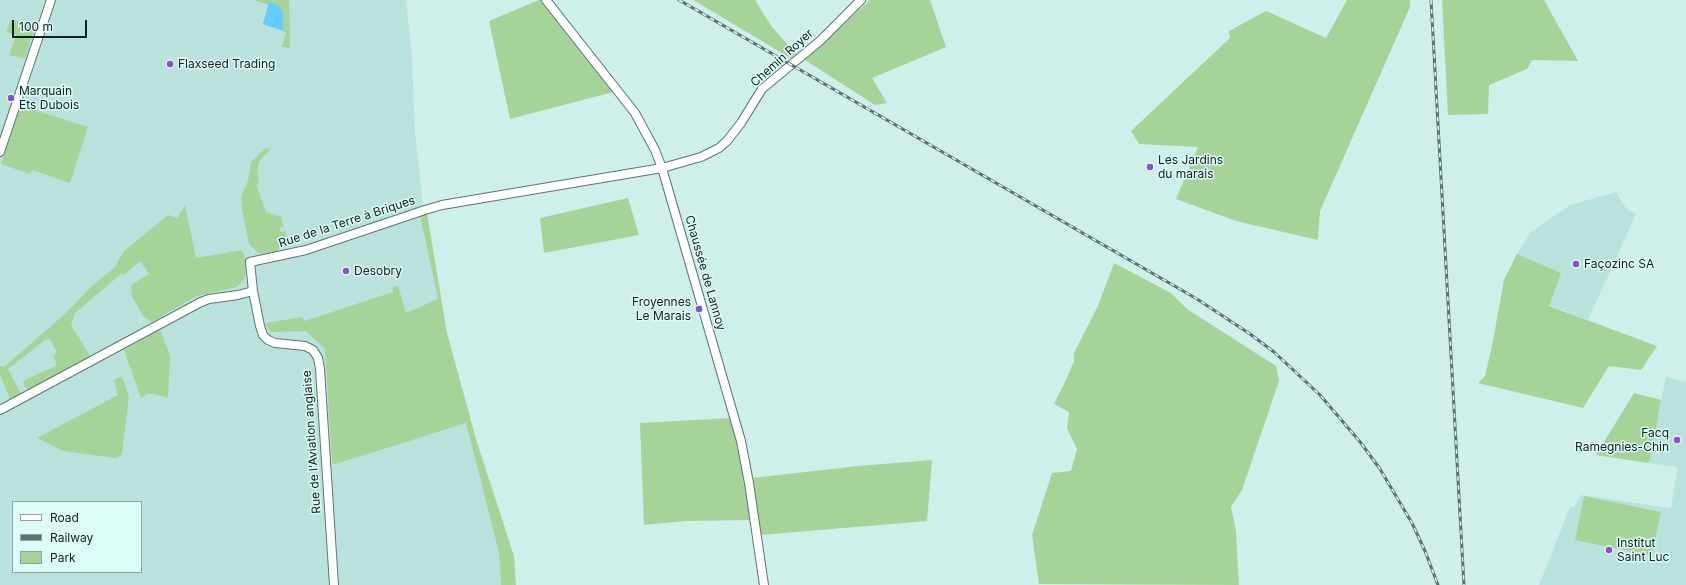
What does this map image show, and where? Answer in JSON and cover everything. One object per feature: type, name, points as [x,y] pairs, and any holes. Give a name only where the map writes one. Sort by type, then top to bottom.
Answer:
[{"type":"main road","points":[[0,152],[51,0]]},
{"type":"main road","name":"Chaussée de Lannoy","points":[[546,0],[635,114],[655,150],[662,168],[741,441],[749,483],[764,585]]},
{"type":"main road","name":"Chemin Royer","points":[[662,168],[702,157],[719,148],[734,133],[762,89],[821,40],[861,0]]},
{"type":"main road","name":"Rue de la Terre à Briques","points":[[253,291],[250,262],[306,250],[442,205],[662,168]]},
{"type":"main road","points":[[0,410],[200,302],[253,291]]},
{"type":"main road","name":"Rue de l'Aviation anglaise","points":[[253,291],[260,326],[268,340],[275,343],[305,346],[313,350],[318,358],[320,369],[334,585]]},
{"type":"shaded area","points":[[0,0],[406,0],[412,58],[415,133],[423,207],[420,215],[466,422],[499,553],[501,585],[0,585]]},
{"type":"shaded area","name":"Façozinc SA","points":[[1616,192],[1627,209],[1636,214],[1588,320],[1549,305],[1560,273],[1517,254],[1531,232],[1570,205]]},
{"type":"shaded area","name":"Institut Saint Luc","points":[[1666,377],[1686,382],[1686,585],[1539,585],[1570,507],[1574,507],[1581,495],[1671,508],[1678,467],[1648,463]]},
{"type":"green space","points":[[254,0],[289,0],[290,48],[282,47],[286,33],[283,31],[283,13],[269,2],[269,5]]},
{"type":"green space","points":[[541,0],[613,92],[510,119],[489,21]]},
{"type":"green space","points":[[693,0],[755,0],[772,27],[796,54],[792,59]]},
{"type":"green space","points":[[870,0],[930,0],[946,47],[872,78],[887,103],[875,105],[805,60]]},
{"type":"green space","points":[[1347,0],[1410,0],[1410,7],[1320,211],[1318,240],[1236,221],[1176,199],[1198,147],[1139,144],[1131,131],[1230,38],[1229,31],[1266,11],[1326,38]]},
{"type":"green space","points":[[1442,0],[1544,0],[1578,61],[1532,60],[1527,69],[1489,85],[1488,114],[1448,115]]},
{"type":"green space","points":[[11,20],[33,23],[35,26],[25,59],[9,55],[16,35],[6,32]]},
{"type":"green space","points":[[28,108],[88,127],[70,183],[32,170],[30,174],[1,164],[17,114],[21,110]]},
{"type":"green space","points":[[266,148],[270,149],[259,162],[257,171],[259,183],[256,184],[266,212],[281,217],[284,226],[279,228],[281,232],[285,231],[287,238],[276,252],[263,254],[258,253],[249,244],[241,196],[248,181],[251,162]]},
{"type":"green space","points":[[628,198],[639,235],[544,253],[540,218]]},
{"type":"green space","points":[[185,205],[196,258],[242,250],[246,261],[245,278],[237,287],[197,296],[152,322],[144,317],[132,297],[131,285],[149,274],[140,261],[124,275],[122,273],[75,313],[71,325],[90,356],[28,391],[23,383],[25,380],[57,365],[53,356],[57,353],[50,339],[45,340],[8,369],[21,394],[10,399],[0,375],[0,366],[4,367],[66,313],[91,287],[116,266],[123,252],[168,215],[177,218]]},
{"type":"green space","points":[[427,213],[447,333],[476,439],[514,556],[516,585],[501,585],[499,553],[466,423],[336,464],[332,463],[325,349],[306,331],[271,332],[265,323],[302,317],[305,321],[393,292],[392,287],[398,286],[406,313],[438,299],[420,215]]},
{"type":"green space","points":[[1517,254],[1561,273],[1549,306],[1657,346],[1641,370],[1609,366],[1583,408],[1478,383],[1485,376],[1504,280]]},
{"type":"green space","points":[[1114,263],[1171,293],[1187,309],[1276,366],[1279,381],[1242,490],[1231,507],[1236,531],[1239,585],[1039,584],[1032,535],[1052,473],[1071,471],[1077,449],[1067,428],[1069,412],[1054,404],[1074,361],[1074,353],[1098,306]]},
{"type":"green space","points":[[160,329],[170,356],[168,398],[155,394],[147,394],[141,398],[124,350]]},
{"type":"green space","points":[[122,377],[129,396],[122,454],[120,456],[115,458],[63,451],[37,438],[118,395],[114,380]]},
{"type":"green space","points":[[1634,393],[1661,400],[1650,460],[1648,463],[1596,455]]},
{"type":"green space","points":[[730,418],[740,453],[751,520],[686,521],[644,525],[640,423]]},
{"type":"green space","points":[[932,460],[927,521],[761,535],[752,478],[858,466]]},
{"type":"green space","points":[[1584,496],[1661,512],[1652,556],[1575,540]]},
{"type":"water","points":[[269,2],[278,5],[283,13],[283,31],[263,24]]},
{"type":"railway","points":[[679,0],[1197,299],[1250,334],[1274,352],[1320,395],[1361,443],[1380,469],[1412,523],[1438,585]]},
{"type":"railway","points":[[1431,0],[1464,585]]},
{"type":"place","name":"Flaxseed Trading","points":[[170,64]]},
{"type":"place","name":"Marquain Ets Dubois","points":[[11,98]]},
{"type":"place","name":"Les Jardins du marais","points":[[1150,167]]},
{"type":"place","name":"Façozinc SA","points":[[1576,264]]},
{"type":"place","name":"Desobry","points":[[346,271]]},
{"type":"place","name":"Froyennes Le Marais","points":[[699,309]]},
{"type":"place","name":"Facq Ramegnies-Chin","points":[[1677,440]]},
{"type":"place","name":"Institut Saint Luc","points":[[1609,550]]}]
